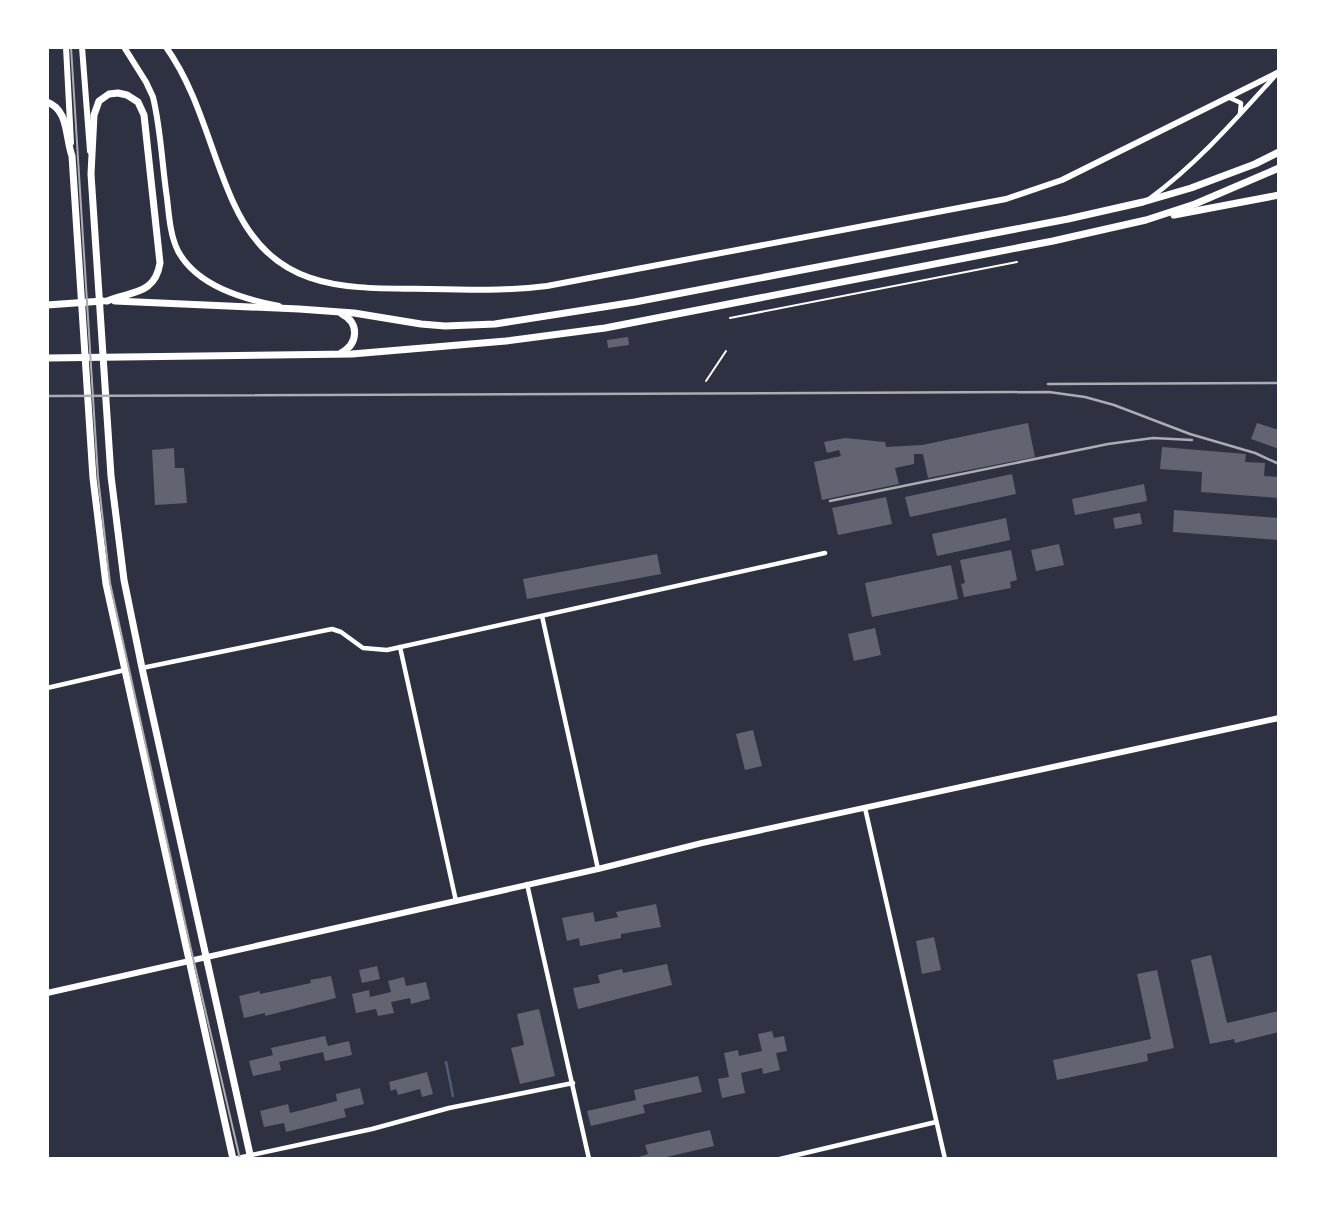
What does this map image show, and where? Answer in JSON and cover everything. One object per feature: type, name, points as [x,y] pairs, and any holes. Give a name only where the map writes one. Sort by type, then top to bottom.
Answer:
[{"type":"main road","points":[[66,47],[93,478],[106,584],[233,1159]]},
{"type":"main road","points":[[82,47],[111,476],[124,580],[250,1157]]},
{"type":"main road","points":[[124,47],[153,97],[171,230],[180,254],[198,272],[229,293],[299,309]]},
{"type":"main road","points":[[166,47],[186,78],[233,203],[253,236],[284,266],[312,279],[343,286],[455,290],[520,289],[990,203],[1062,180],[1278,72]]},
{"type":"main road","points":[[91,175],[97,104],[109,94],[127,95],[138,102],[144,115],[160,262],[155,278],[146,288],[107,301]]},
{"type":"main road","points":[[47,102],[55,105],[61,113],[72,156]]},
{"type":"main road","points":[[47,305],[107,301],[299,309],[421,324],[495,324],[724,286],[1068,219],[1191,188],[1279,152]]},
{"type":"main road","points":[[1146,220],[1195,204],[1279,168]]},
{"type":"main road","points":[[47,358],[333,355],[506,341],[605,328],[1279,195]]},
{"type":"main road","points":[[47,299],[71,304]]},
{"type":"main road","points":[[333,312],[348,317],[354,324],[355,333],[350,347],[333,355]]},
{"type":"main road","points":[[47,993],[864,807],[1279,718]]},
{"type":"street","points":[[1143,202],[1168,185],[1239,116],[1278,72]]},
{"type":"street","points":[[1230,98],[1241,103],[1239,116]]},
{"type":"street","points":[[142,668],[332,629],[368,649],[387,650],[825,552]]},
{"type":"street","points":[[542,616],[598,869]]},
{"type":"street","points":[[400,647],[456,901]]},
{"type":"street","points":[[47,688],[125,670]]},
{"type":"street","points":[[864,807],[945,1159]]},
{"type":"street","points":[[527,884],[589,1159]]},
{"type":"street","points":[[233,1159],[372,1129],[449,1108],[573,1083]]},
{"type":"street","points":[[780,1159],[936,1122]]},
{"type":"path","points":[[730,318],[1017,262]]},
{"type":"path","points":[[706,381],[726,351]]},
{"type":"building","points":[[628,337],[629,345],[608,348],[607,340]]},
{"type":"building","points":[[1028,423],[1035,457],[928,478],[923,454],[914,454],[914,464],[895,468],[899,484],[822,500],[814,462],[841,456],[839,450],[827,453],[824,442],[845,438],[885,442],[886,447],[922,445]]},
{"type":"building","points":[[1257,423],[1279,430],[1279,449],[1251,439]]},
{"type":"building","points":[[1162,447],[1246,454],[1245,462],[1265,463],[1264,476],[1279,477],[1279,498],[1201,492],[1202,472],[1160,469]]},
{"type":"building","points":[[174,448],[175,468],[184,468],[187,503],[155,505],[152,450]]},
{"type":"building","points":[[1012,474],[1016,494],[910,517],[905,497]]},
{"type":"building","points":[[1144,484],[1147,501],[1075,515],[1072,499]]},
{"type":"building","points":[[886,497],[892,524],[838,535],[832,508]]},
{"type":"building","points":[[1174,510],[1279,518],[1279,540],[1173,532]]},
{"type":"building","points":[[1140,513],[1142,524],[1115,529],[1113,518]]},
{"type":"building","points":[[1006,518],[1010,540],[937,556],[932,534]]},
{"type":"building","points":[[1059,544],[1064,565],[1036,571],[1031,550]]},
{"type":"building","points":[[1011,550],[1017,580],[1010,582],[1011,588],[964,597],[961,584],[965,583],[960,560]]},
{"type":"building","points":[[657,554],[661,574],[527,599],[523,579]]},
{"type":"building","points":[[951,565],[958,599],[872,617],[865,583]]},
{"type":"building","points":[[875,628],[881,655],[854,661],[848,634]]},
{"type":"building","points":[[753,730],[762,766],[745,770],[736,734]]},
{"type":"building","points":[[656,904],[661,927],[621,934],[621,938],[580,946],[579,938],[567,941],[562,918],[593,912],[595,922],[618,917],[616,912]]},
{"type":"building","points":[[934,937],[941,970],[922,974],[916,941]]},
{"type":"building","points":[[1211,955],[1227,1023],[1279,1011],[1279,1032],[1235,1043],[1234,1039],[1210,1044],[1191,960]]},
{"type":"building","points":[[667,964],[672,985],[578,1009],[573,988],[600,983],[598,975],[622,969],[623,973]]},
{"type":"building","points":[[377,966],[380,979],[362,983],[359,970]]},
{"type":"building","points":[[1157,970],[1174,1048],[1147,1054],[1148,1061],[1057,1080],[1053,1060],[1151,1039],[1137,974]]},
{"type":"building","points":[[331,976],[336,998],[265,1016],[265,1013],[244,1018],[239,996],[311,983],[310,980]]},
{"type":"building","points":[[404,977],[406,986],[426,982],[430,999],[411,1004],[410,998],[391,1002],[394,1013],[378,1016],[376,1009],[356,1013],[352,994],[369,990],[370,997],[391,992],[388,981]]},
{"type":"building","points":[[539,1009],[555,1076],[520,1084],[511,1048],[524,1045],[517,1014]]},
{"type":"building","points":[[772,1031],[774,1038],[784,1036],[787,1051],[776,1053],[780,1070],[763,1074],[762,1068],[741,1073],[745,1093],[722,1098],[718,1079],[729,1077],[724,1053],[738,1050],[739,1056],[762,1051],[758,1034]]},
{"type":"building","points":[[325,1036],[328,1046],[349,1041],[352,1055],[325,1061],[323,1052],[279,1062],[281,1070],[253,1076],[249,1061],[273,1055],[271,1048]]},
{"type":"building","points":[[427,1072],[433,1094],[422,1097],[420,1089],[398,1095],[396,1089],[391,1091],[389,1082]]},
{"type":"building","points":[[698,1076],[702,1092],[643,1105],[645,1113],[591,1126],[587,1111],[636,1100],[634,1090]]},
{"type":"building","points":[[360,1088],[364,1104],[344,1109],[346,1117],[286,1132],[284,1123],[264,1127],[260,1111],[288,1104],[290,1113],[337,1101],[336,1094]]},
{"type":"building","points":[[710,1130],[714,1146],[658,1159],[632,1159],[648,1154],[645,1145]]},
{"type":"waterway","points":[[446,1062],[453,1096]]},
{"type":"tram line","points":[[71,47],[98,477],[110,583],[240,1159]]},
{"type":"railway","points":[[1048,384],[1279,383]]},
{"type":"railway","points":[[47,396],[1049,392],[1085,397],[1114,405],[1190,434],[1255,453],[1279,464]]},
{"type":"railway","points":[[830,501],[1108,444],[1153,438],[1192,440]]}]
